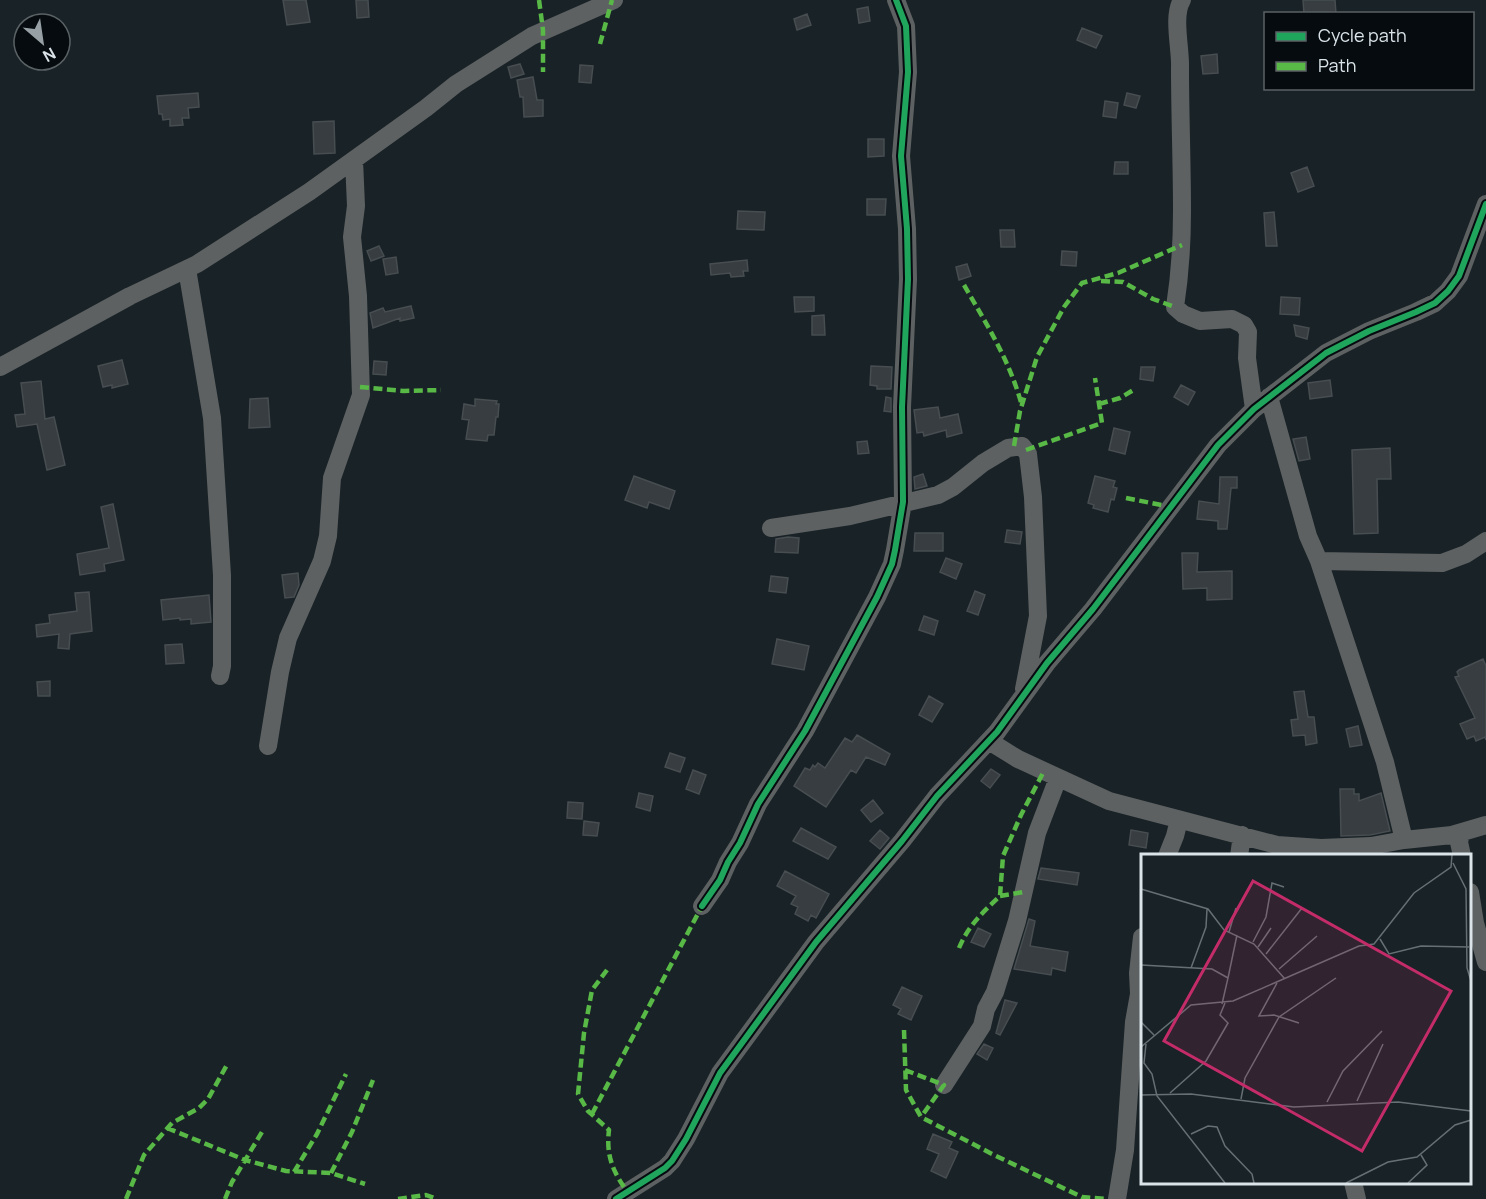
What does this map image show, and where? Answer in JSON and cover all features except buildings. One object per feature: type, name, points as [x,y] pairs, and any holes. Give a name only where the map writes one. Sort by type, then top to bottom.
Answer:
[{"type":"street","points":[[0,367],[130,296],[187,269],[290,205],[456,84],[532,36],[614,0]]},
{"type":"street","points":[[702,906],[720,880],[758,804],[805,731],[877,597],[892,564],[903,502],[902,398],[908,269],[905,189],[901,156],[908,72],[906,26],[896,0]]},
{"type":"street","points":[[1182,0],[1177,17],[1180,67],[1181,273],[1175,307],[1183,314],[1200,321],[1232,319],[1244,325],[1248,332],[1247,358],[1254,409]]},
{"type":"street","points":[[268,746],[288,638],[322,561],[328,536],[332,478],[361,395],[352,237],[356,206],[354,160]]},
{"type":"street","points":[[616,1199],[665,1168],[672,1161],[687,1139],[720,1073],[816,942],[937,796],[1007,720],[1023,693],[1111,586],[1218,445],[1254,409],[1326,352],[1435,303],[1459,276],[1486,204]]},
{"type":"street","points":[[187,269],[212,418],[222,575],[222,666],[220,676]]},
{"type":"street","points":[[1269,397],[1308,536],[1319,561],[1385,762],[1404,840]]},
{"type":"street","points":[[771,528],[850,516],[938,495],[953,487],[995,456],[1006,456],[1023,462],[1031,471],[1038,616],[1023,693]]},
{"type":"street","points":[[1319,561],[1442,563],[1457,558],[1486,541]]},
{"type":"street","points":[[989,741],[1018,759],[1109,801],[1277,844],[1291,851],[1389,844],[1461,833],[1486,825]]},
{"type":"street","points":[[944,1085],[982,1026],[986,1009],[995,992],[1017,921],[1037,833],[1059,778]]},
{"type":"street","points":[[1167,854],[1179,820]]},
{"type":"street","points":[[1461,833],[1459,842],[1462,854]]},
{"type":"street","points":[[1239,854],[1242,835]]},
{"type":"street","points":[[1471,898],[1486,962]]},
{"type":"street","points":[[1117,1199],[1125,1150],[1141,951]]},
{"type":"street","points":[[1353,1184],[1357,1199]]},
{"type":"marked path","points":[[539,0],[543,30],[543,72]]},
{"type":"marked path","points":[[600,44],[612,0]]},
{"type":"marked path","points":[[1014,446],[1020,411],[1037,357],[1064,307],[1082,283],[1118,273],[1182,245]]},
{"type":"marked path","points":[[1101,281],[1123,282],[1153,299],[1175,307]]},
{"type":"marked path","points":[[964,285],[1004,358],[1022,406]]},
{"type":"marked path","points":[[1026,450],[1102,423],[1095,378]]},
{"type":"marked path","points":[[360,387],[404,391],[441,390]]},
{"type":"marked path","points":[[1099,404],[1120,398],[1135,389]]},
{"type":"marked path","points":[[1126,498],[1171,507]]},
{"type":"marked path","points":[[959,948],[971,926],[1000,896],[1003,856],[1044,771]]},
{"type":"marked path","points":[[1000,896],[1024,892]]},
{"type":"marked path","points":[[592,1114],[702,906]]},
{"type":"marked path","points":[[607,970],[592,990],[584,1033],[578,1094],[588,1111],[609,1130],[608,1147],[611,1162],[627,1191]]},
{"type":"marked path","points":[[904,1030],[906,1090],[921,1117],[1082,1197],[1108,1199]]},
{"type":"marked path","points":[[126,1199],[144,1155],[172,1123],[199,1108],[208,1099],[228,1063]]},
{"type":"marked path","points":[[905,1070],[944,1085],[921,1117]]},
{"type":"marked path","points":[[294,1172],[317,1134],[346,1074]]},
{"type":"marked path","points":[[331,1173],[352,1132],[373,1080]]},
{"type":"marked path","points":[[167,1128],[245,1160],[286,1171],[331,1173],[365,1184]]},
{"type":"marked path","points":[[225,1199],[232,1182],[262,1132]]},
{"type":"marked path","points":[[398,1199],[426,1195],[437,1199]]},
{"type":"cycle path","points":[[702,906],[720,880],[758,804],[805,731],[877,597],[892,564],[895,550],[903,502],[902,407],[908,279],[907,229],[901,156],[908,72],[906,26],[896,0]]},
{"type":"cycle path","points":[[616,1199],[665,1168],[672,1161],[720,1073],[816,942],[937,796],[997,732],[1047,663],[1093,609],[1218,445],[1254,409],[1326,353],[1369,331],[1435,303],[1459,276],[1486,204]]}]
